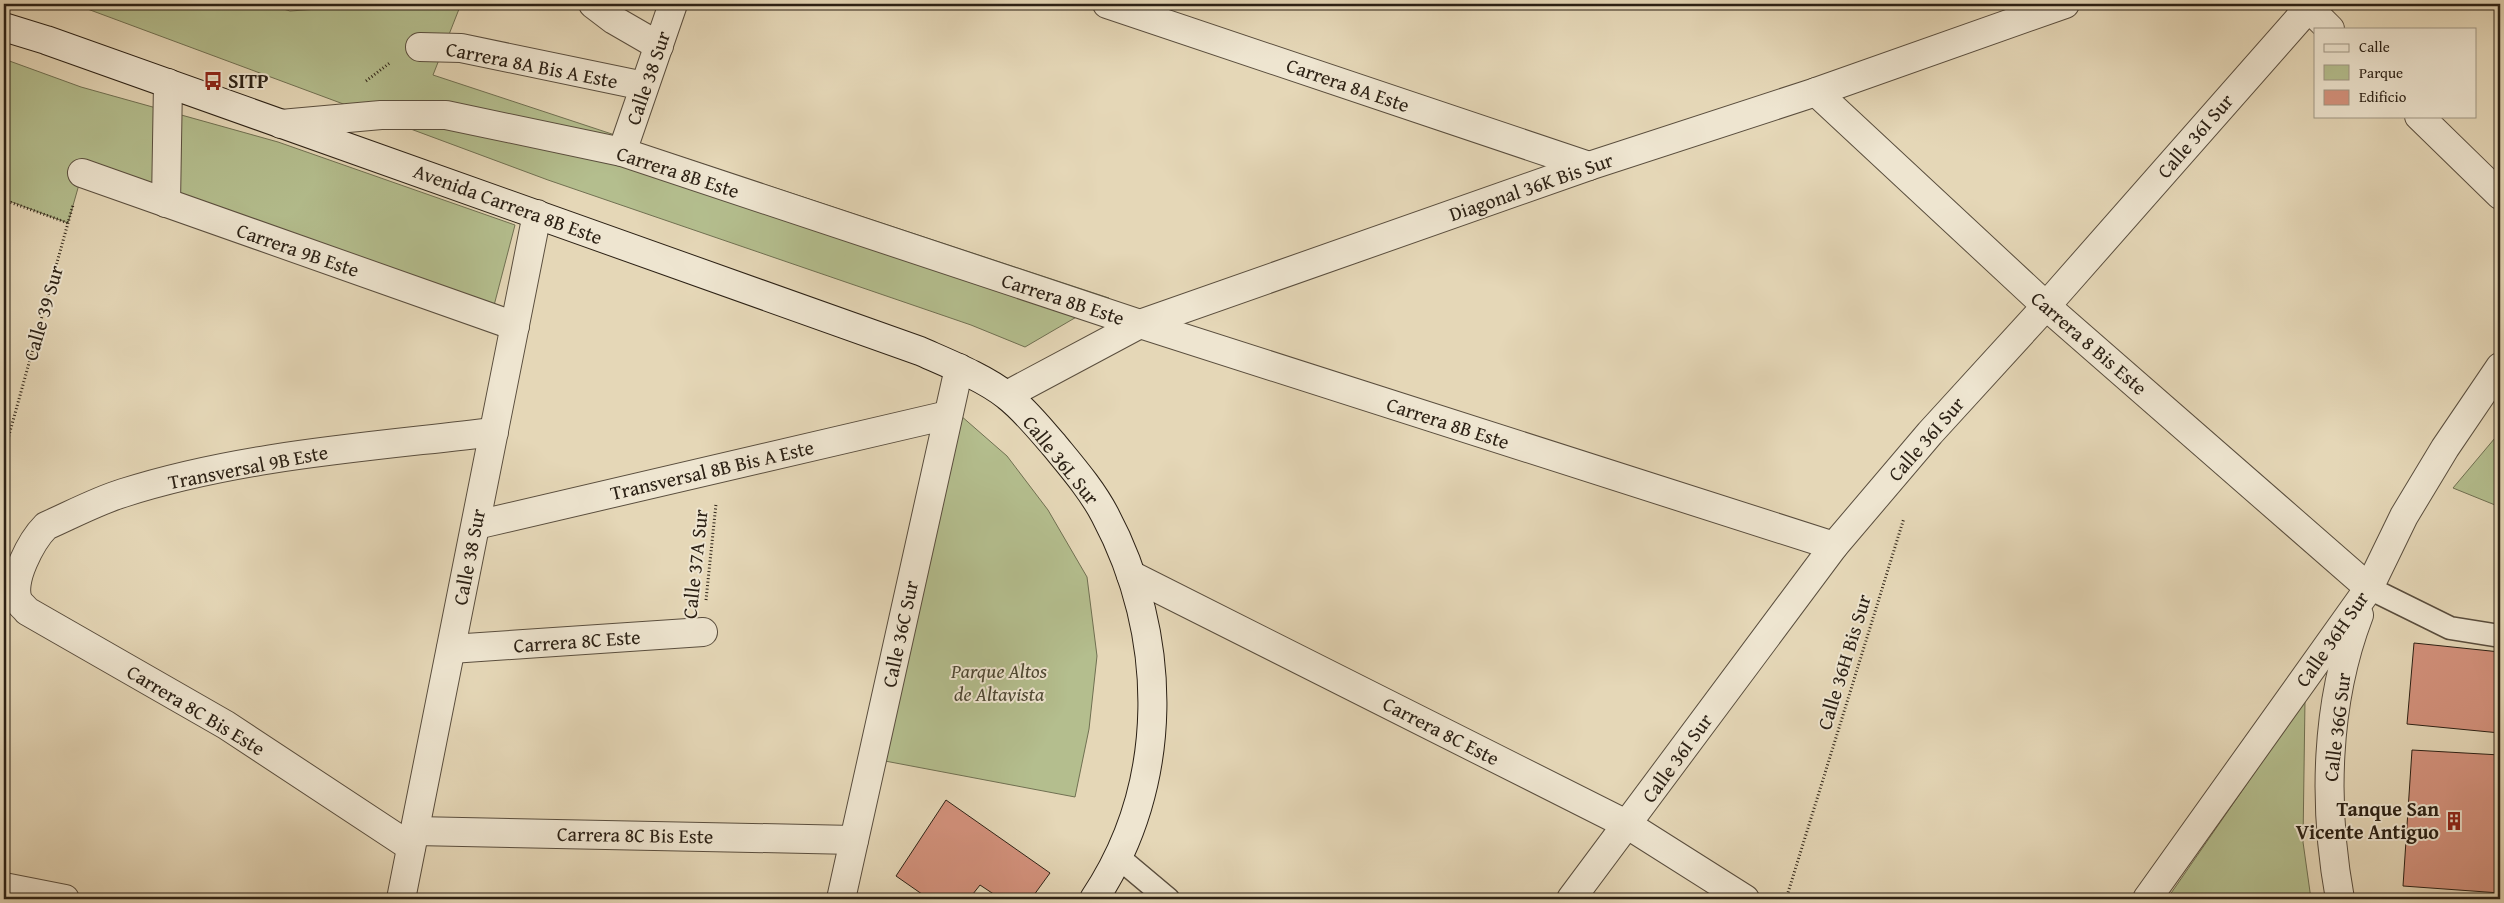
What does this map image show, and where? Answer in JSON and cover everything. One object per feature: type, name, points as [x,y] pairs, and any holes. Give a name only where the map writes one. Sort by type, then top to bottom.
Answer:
[{"type":"street","points":[[593,4],[614,20],[659,46]]},
{"type":"street","name":"Calle 38 Sur","points":[[622,152],[673,4]]},
{"type":"street","name":"Carrera 8A Este","points":[[1107,4],[1589,166]]},
{"type":"street","name":"Diagonal 36K Bis Sur","points":[[1007,395],[1140,324],[1589,166],[1816,92],[2065,4]]},
{"type":"street","points":[[2307,5],[2329,28]]},
{"type":"street","name":"Calle 36I Sur","points":[[1571,899],[1834,546],[1930,433],[2046,306],[2307,5]]},
{"type":"street","name":"Avenida Carrera 8B Este","points":[[4,27],[168,83],[920,351],[958,368],[1007,395]]},
{"type":"street","name":"Carrera 8A Bis A Este","points":[[420,47],[461,48],[644,86]]},
{"type":"street","points":[[166,203],[168,83]]},
{"type":"street","name":"Carrera 8 Bis Este","points":[[1816,92],[2046,306],[2369,588]]},
{"type":"street","name":"Carrera 8B Este","points":[[281,124],[381,115],[446,115],[622,152],[1140,324],[1834,546]]},
{"type":"street","points":[[2422,118],[2500,195]]},
{"type":"street","name":"Carrera 9B Este","points":[[82,173],[515,326]]},
{"type":"street","name":"Calle 38 Sur","points":[[401,899],[537,214]]},
{"type":"street","name":"Calle 36H Sur","points":[[2147,899],[2369,588],[2404,516],[2445,448],[2500,367]]},
{"type":"street","name":"Calle 36C Sur","points":[[841,899],[958,368]]},
{"type":"street","name":"Calle 36L Sur","points":[[1007,395],[1075,471],[1105,515],[1131,575],[1141,609],[1152,666],[1154,730],[1144,788],[1118,857],[1094,899]]},
{"type":"street","name":"Transversal 8B Bis A Este","points":[[476,525],[948,414]]},
{"type":"street","name":"Transversal 9B Este","points":[[26,556],[38,534],[46,526],[122,493],[198,474],[276,458],[494,432]]},
{"type":"street","name":"Carrera 8C Bis Este","points":[[26,556],[16,586],[19,602],[28,611],[226,726],[413,839],[854,840]]},
{"type":"street","name":"Carrera 8C Este","points":[[1131,575],[1628,825],[1745,899]]},
{"type":"street","name":"Calle 36G Sur","points":[[2340,899],[2333,860],[2329,815],[2331,758],[2342,674],[2354,628],[2369,588]]},
{"type":"street","name":"Carrera 8C Este","points":[[451,649],[703,632]]},
{"type":"street","points":[[4,887],[64,899]]},
{"type":"lane","points":[[2369,588],[2450,628],[2500,636]]},
{"type":"lane","points":[[1118,857],[1168,899]]},
{"type":"path","name":"Calle 39 Sur","points":[[4,453],[82,173]]},
{"type":"path","points":[[4,200],[68,223]]},
{"type":"path","name":"Calle 37A Sur","points":[[703,632],[720,468]]},
{"type":"path","name":"Calle 36H Bis Sur","points":[[1786,899],[1907,509]]},
{"type":"green space","points":[[74,4],[267,4],[290,11],[389,4],[461,4],[433,75],[1109,298],[1025,347],[971,325],[548,180]]},
{"type":"green space","points":[[4,59],[81,87],[278,142],[515,225],[491,317],[82,174],[68,223],[4,199]]},
{"type":"green space","name":"Parque Altos de Altavista","points":[[960,415],[1007,456],[1048,510],[1087,577],[1097,656],[1089,729],[1075,797],[885,761]]},
{"type":"green space","points":[[2500,432],[2500,507],[2453,488]]},
{"type":"green space","points":[[2305,700],[2303,842],[2311,899],[2167,899]]},
{"type":"building","points":[[2414,643],[2500,652],[2500,733],[2407,724]]},
{"type":"building","name":"Tanque San Vicente Antiguo","points":[[2412,750],[2500,755],[2500,893],[2403,886]]},
{"type":"building","points":[[946,800],[1050,873],[1031,899],[1001,899],[980,885],[969,899],[929,899],[896,876]]},
{"type":"place","name":"SITP","points":[[213,81]]},
{"type":"place","name":"Tanque San Vicente Antiguo","points":[[2454,821]]}]
